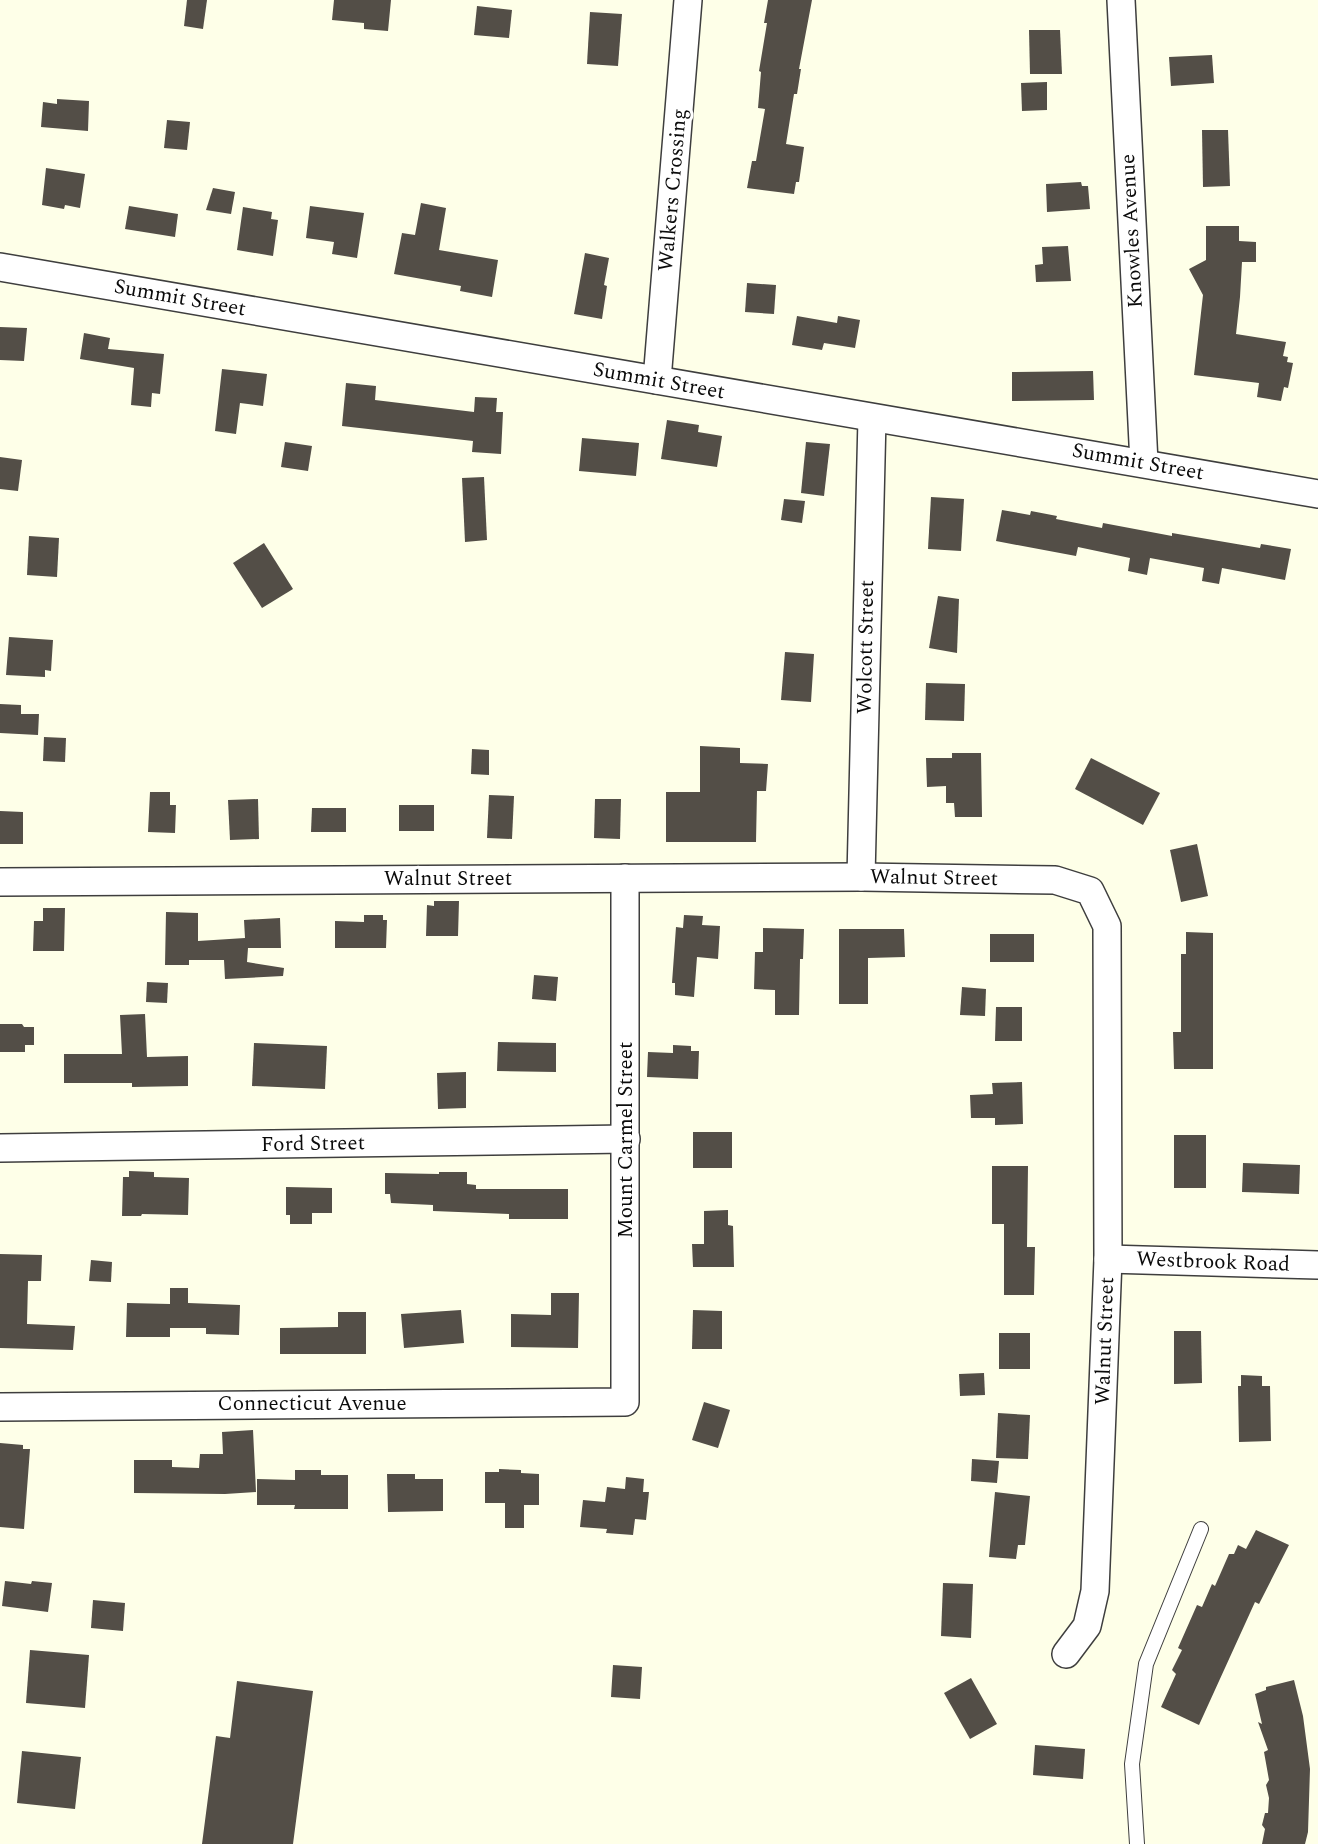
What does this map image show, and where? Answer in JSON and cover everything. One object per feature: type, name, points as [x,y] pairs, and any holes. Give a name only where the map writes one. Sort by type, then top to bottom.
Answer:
[{"type":"street","name":"Walkers Crossing","points":[[657,380],[688,0]]},
{"type":"street","name":"Knowles Avenue","points":[[1121,0],[1144,463]]},
{"type":"street","name":"Summit Street","points":[[0,267],[1318,494]]},
{"type":"street","name":"Wolcott Street","points":[[861,877],[872,418]]},
{"type":"street","name":"Walnut Street","points":[[0,882],[861,877],[1055,880],[1090,891],[1107,926],[1108,1260],[1095,1591],[1087,1626],[1066,1654]]},
{"type":"street","name":"Mount Carmel Street","points":[[625,878],[625,1402]]},
{"type":"street","name":"Ford Street","points":[[0,1148],[626,1139]]},
{"type":"street","name":"Westbrook Road","points":[[1108,1260],[1318,1265]]},
{"type":"street","name":"Connecticut Avenue","points":[[0,1407],[625,1402]]},
{"type":"lane","points":[[1137,1844],[1132,1764],[1146,1664],[1201,1529]]},
{"type":"building","points":[[187,0],[207,0],[203,29],[184,26]]},
{"type":"building","points":[[334,0],[391,0],[388,31],[364,29],[364,23],[332,20]]},
{"type":"building","points":[[768,0],[812,0],[799,69],[801,69],[797,94],[794,94],[786,144],[804,147],[799,182],[796,182],[794,194],[747,188],[752,161],[756,161],[765,109],[758,108],[761,72],[759,71],[767,23],[764,23]]},
{"type":"building","points":[[477,6],[512,10],[509,38],[474,35]]},
{"type":"building","points":[[590,12],[622,14],[618,66],[587,64]]},
{"type":"building","points":[[1029,30],[1060,30],[1062,74],[1030,74]]},
{"type":"building","points":[[1212,55],[1214,83],[1171,86],[1169,57]]},
{"type":"building","points":[[1047,82],[1047,110],[1022,111],[1021,83]]},
{"type":"building","points":[[57,99],[89,101],[88,131],[41,127],[43,102],[57,104]]},
{"type":"building","points":[[167,120],[190,122],[187,150],[164,148]]},
{"type":"building","points":[[1202,130],[1228,130],[1230,186],[1203,187]]},
{"type":"building","points":[[46,168],[85,174],[80,208],[65,205],[64,209],[42,205]]},
{"type":"building","points":[[1081,182],[1082,186],[1088,186],[1090,209],[1047,212],[1046,184]]},
{"type":"building","points":[[213,188],[235,192],[231,214],[206,210]]},
{"type":"building","points":[[421,203],[446,208],[439,250],[498,260],[492,297],[460,291],[461,286],[394,274],[402,233],[415,235]]},
{"type":"building","points":[[129,206],[178,214],[175,237],[125,229]]},
{"type":"building","points":[[310,206],[364,213],[357,258],[332,254],[334,242],[306,238]]},
{"type":"building","points":[[243,207],[272,212],[271,219],[278,220],[273,256],[237,250]]},
{"type":"building","points":[[1206,226],[1239,226],[1239,241],[1256,242],[1256,262],[1242,262],[1236,334],[1286,342],[1283,356],[1288,357],[1287,362],[1293,363],[1288,388],[1284,387],[1281,401],[1257,397],[1259,383],[1194,375],[1203,295],[1189,269],[1206,260]]},
{"type":"building","points":[[1068,246],[1071,281],[1036,282],[1035,265],[1043,264],[1042,247]]},
{"type":"building","points":[[585,253],[609,258],[604,285],[607,286],[602,319],[574,314]]},
{"type":"building","points":[[747,283],[776,285],[774,314],[745,312]]},
{"type":"building","points":[[797,316],[837,323],[838,316],[860,320],[855,348],[824,343],[822,350],[792,345]]},
{"type":"building","points":[[0,327],[27,328],[24,361],[0,360]]},
{"type":"building","points":[[84,333],[110,338],[108,349],[164,354],[160,394],[152,393],[151,407],[131,405],[134,368],[80,359]]},
{"type":"building","points":[[222,369],[267,374],[263,406],[240,403],[236,434],[215,431]]},
{"type":"building","points":[[1093,371],[1094,400],[1012,401],[1012,372]]},
{"type":"building","points":[[346,383],[376,386],[375,400],[474,412],[475,397],[497,398],[496,412],[503,412],[501,454],[472,452],[473,441],[342,426]]},
{"type":"building","points":[[667,420],[699,425],[698,432],[722,436],[717,467],[661,459]]},
{"type":"building","points":[[582,438],[639,443],[636,476],[579,471]]},
{"type":"building","points":[[285,442],[312,446],[308,471],[281,467]]},
{"type":"building","points":[[806,442],[830,444],[824,496],[801,493]]},
{"type":"building","points":[[0,457],[22,460],[18,491],[0,489]]},
{"type":"building","points":[[484,477],[487,540],[465,542],[462,478]]},
{"type":"building","points":[[931,497],[964,499],[961,551],[928,549]]},
{"type":"building","points":[[784,499],[805,501],[802,523],[781,520]]},
{"type":"building","points":[[1002,510],[1030,515],[1031,511],[1057,516],[1056,519],[1102,528],[1103,523],[1172,536],[1172,533],[1260,548],[1261,544],[1291,549],[1285,580],[1222,568],[1219,584],[1202,581],[1204,568],[1150,558],[1147,575],[1128,571],[1130,558],[1078,547],[1076,556],[996,541]]},
{"type":"building","points":[[29,536],[59,538],[57,577],[27,575]]},
{"type":"building","points":[[264,543],[293,589],[262,608],[233,563]]},
{"type":"building","points":[[938,596],[959,599],[957,653],[929,648]]},
{"type":"building","points":[[9,637],[53,640],[51,671],[45,670],[45,677],[6,675]]},
{"type":"building","points":[[785,652],[814,654],[811,702],[781,700]]},
{"type":"building","points":[[926,683],[965,684],[964,721],[925,720]]},
{"type":"building","points":[[0,704],[21,705],[21,714],[39,714],[38,735],[0,733]]},
{"type":"building","points":[[44,737],[66,738],[65,762],[43,761]]},
{"type":"building","points":[[700,746],[740,748],[740,763],[768,764],[766,791],[757,791],[756,842],[666,842],[666,792],[700,792]]},
{"type":"building","points":[[472,749],[489,750],[489,775],[471,774]]},
{"type":"building","points":[[952,753],[981,753],[982,817],[955,817],[954,803],[946,803],[946,786],[927,787],[926,758],[952,758]]},
{"type":"building","points":[[1091,758],[1160,793],[1143,825],[1075,789]]},
{"type":"building","points":[[150,792],[170,792],[170,805],[176,805],[175,833],[148,832]]},
{"type":"building","points":[[489,795],[514,796],[512,839],[487,838]]},
{"type":"building","points":[[258,799],[259,839],[230,840],[228,800]]},
{"type":"building","points":[[595,799],[621,799],[620,839],[594,838]]},
{"type":"building","points":[[399,805],[434,805],[434,831],[399,831]]},
{"type":"building","points":[[312,808],[346,808],[346,832],[311,832]]},
{"type":"building","points":[[0,811],[23,812],[23,844],[0,844]]},
{"type":"building","points":[[1197,844],[1208,896],[1181,902],[1170,850]]},
{"type":"building","points":[[434,901],[459,901],[458,936],[426,936],[427,905],[434,906]]},
{"type":"building","points":[[43,908],[65,908],[64,951],[33,951],[34,921],[43,921]]},
{"type":"building","points":[[166,912],[198,913],[198,941],[245,938],[244,920],[280,918],[281,948],[248,948],[247,962],[284,968],[283,976],[225,979],[224,960],[189,960],[189,965],[165,965]]},
{"type":"building","points":[[364,915],[383,915],[383,920],[387,920],[386,948],[335,948],[335,921],[364,922]]},
{"type":"building","points":[[684,915],[703,916],[702,925],[720,926],[718,959],[697,957],[694,997],[675,995],[675,983],[672,983],[676,927],[683,928]]},
{"type":"building","points":[[763,928],[804,929],[803,959],[800,959],[799,1015],[775,1015],[775,990],[754,989],[755,952],[763,952]]},
{"type":"building","points":[[839,929],[904,929],[905,957],[868,958],[868,1004],[839,1004]]},
{"type":"building","points":[[1186,932],[1213,933],[1213,1069],[1174,1069],[1173,1032],[1181,1032],[1181,954],[1186,954]]},
{"type":"building","points":[[990,934],[1034,934],[1034,962],[990,962]]},
{"type":"building","points":[[534,975],[558,977],[556,1001],[532,999]]},
{"type":"building","points":[[147,982],[168,983],[167,1003],[146,1002]]},
{"type":"building","points":[[962,987],[986,989],[985,1016],[960,1015]]},
{"type":"building","points":[[996,1007],[1022,1007],[1022,1041],[995,1041]]},
{"type":"building","points":[[145,1014],[147,1057],[188,1056],[188,1086],[132,1087],[132,1083],[64,1083],[64,1054],[122,1054],[120,1015]]},
{"type":"building","points":[[0,1024],[22,1024],[24,1027],[34,1027],[34,1045],[25,1045],[25,1052],[0,1052]]},
{"type":"building","points":[[498,1042],[556,1043],[556,1072],[497,1071]]},
{"type":"building","points":[[254,1043],[327,1046],[325,1089],[252,1086]]},
{"type":"building","points":[[673,1045],[691,1046],[691,1051],[699,1051],[698,1079],[647,1077],[648,1052],[673,1053]]},
{"type":"building","points":[[466,1072],[466,1108],[438,1109],[437,1073]]},
{"type":"building","points":[[1022,1082],[1023,1124],[995,1125],[995,1118],[971,1118],[970,1095],[993,1094],[992,1083]]},
{"type":"building","points":[[693,1132],[732,1132],[732,1168],[693,1168]]},
{"type":"building","points":[[1174,1135],[1206,1135],[1206,1188],[1174,1188]]},
{"type":"building","points":[[1243,1163],[1300,1165],[1299,1194],[1242,1192]]},
{"type":"building","points":[[992,1166],[1028,1166],[1027,1247],[1035,1247],[1034,1295],[1004,1295],[1004,1224],[992,1224]]},
{"type":"building","points":[[129,1171],[154,1172],[154,1177],[189,1178],[188,1215],[122,1216],[123,1177],[129,1177]]},
{"type":"building","points":[[439,1172],[467,1172],[467,1184],[476,1185],[476,1189],[568,1189],[568,1219],[509,1219],[509,1214],[433,1211],[433,1205],[391,1203],[390,1194],[385,1194],[385,1173],[439,1174]]},
{"type":"building","points":[[286,1187],[332,1188],[332,1213],[312,1213],[312,1224],[290,1224],[290,1215],[286,1215]]},
{"type":"building","points":[[728,1210],[728,1225],[733,1226],[734,1267],[693,1267],[692,1244],[704,1244],[704,1211]]},
{"type":"building","points":[[0,1254],[42,1255],[41,1281],[28,1281],[27,1324],[75,1326],[73,1350],[0,1348]]},
{"type":"building","points":[[91,1260],[112,1262],[111,1282],[89,1281]]},
{"type":"building","points":[[170,1288],[188,1288],[188,1303],[240,1305],[239,1335],[206,1334],[206,1328],[170,1328],[170,1337],[126,1337],[127,1303],[170,1304]]},
{"type":"building","points":[[551,1293],[579,1293],[578,1348],[511,1347],[511,1314],[551,1315]]},
{"type":"building","points":[[461,1310],[464,1343],[404,1348],[401,1314]]},
{"type":"building","points":[[693,1310],[722,1311],[722,1349],[692,1349]]},
{"type":"building","points":[[338,1312],[366,1312],[366,1354],[280,1354],[280,1328],[338,1327]]},
{"type":"building","points":[[1174,1331],[1201,1331],[1202,1383],[1174,1384]]},
{"type":"building","points":[[999,1333],[1030,1333],[1030,1369],[999,1369]]},
{"type":"building","points":[[984,1373],[985,1395],[960,1396],[959,1374]]},
{"type":"building","points":[[1241,1375],[1262,1376],[1262,1386],[1270,1386],[1271,1441],[1239,1442],[1238,1386],[1241,1386]]},
{"type":"building","points":[[704,1402],[730,1410],[718,1448],[692,1440]]},
{"type":"building","points":[[998,1413],[1030,1415],[1028,1459],[996,1458]]},
{"type":"building","points":[[253,1430],[256,1492],[134,1493],[134,1460],[172,1460],[172,1467],[199,1468],[200,1454],[223,1454],[222,1432]]},
{"type":"building","points":[[0,1443],[23,1445],[23,1449],[30,1449],[24,1529],[0,1527]]},
{"type":"building","points":[[972,1459],[999,1461],[997,1483],[971,1481]]},
{"type":"building","points":[[499,1469],[539,1474],[539,1505],[524,1505],[524,1528],[505,1528],[505,1503],[485,1503],[485,1472],[499,1472]]},
{"type":"building","points":[[295,1470],[321,1470],[321,1475],[348,1475],[348,1509],[294,1509],[295,1505],[257,1505],[257,1479],[295,1480]]},
{"type":"building","points":[[387,1474],[415,1474],[415,1479],[443,1479],[443,1511],[388,1512]]},
{"type":"building","points":[[626,1477],[644,1479],[643,1492],[649,1492],[646,1520],[635,1519],[633,1535],[606,1533],[607,1529],[580,1527],[583,1500],[605,1502],[607,1487],[625,1489]]},
{"type":"building","points":[[995,1492],[1030,1496],[1025,1545],[1018,1545],[1016,1559],[989,1557]]},
{"type":"building","points":[[1256,1530],[1289,1545],[1259,1604],[1255,1602],[1199,1725],[1161,1707],[1176,1674],[1172,1670],[1182,1650],[1178,1648],[1197,1605],[1202,1607],[1212,1584],[1215,1586],[1229,1554],[1234,1554],[1238,1545],[1246,1549]]},
{"type":"building","points":[[5,1581],[31,1584],[32,1581],[52,1583],[48,1612],[2,1606]]},
{"type":"building","points":[[943,1583],[973,1584],[971,1638],[941,1636]]},
{"type":"building","points":[[93,1600],[125,1603],[123,1631],[91,1628]]},
{"type":"building","points":[[30,1650],[89,1655],[85,1708],[26,1703]]},
{"type":"building","points":[[613,1665],[642,1667],[640,1699],[611,1697]]},
{"type":"building","points":[[971,1678],[997,1724],[970,1739],[944,1693]]},
{"type":"building","points":[[1294,1680],[1303,1716],[1310,1769],[1308,1832],[1305,1844],[1262,1844],[1265,1829],[1262,1825],[1265,1813],[1268,1813],[1269,1798],[1266,1785],[1269,1780],[1264,1752],[1268,1750],[1258,1722],[1262,1724],[1255,1694],[1266,1690],[1266,1687]]},
{"type":"building","points":[[237,1681],[313,1691],[293,1844],[202,1844],[216,1736],[230,1738]]},
{"type":"building","points":[[1035,1745],[1085,1749],[1083,1779],[1033,1775]]},
{"type":"building","points":[[22,1751],[81,1757],[75,1809],[17,1803]]}]
